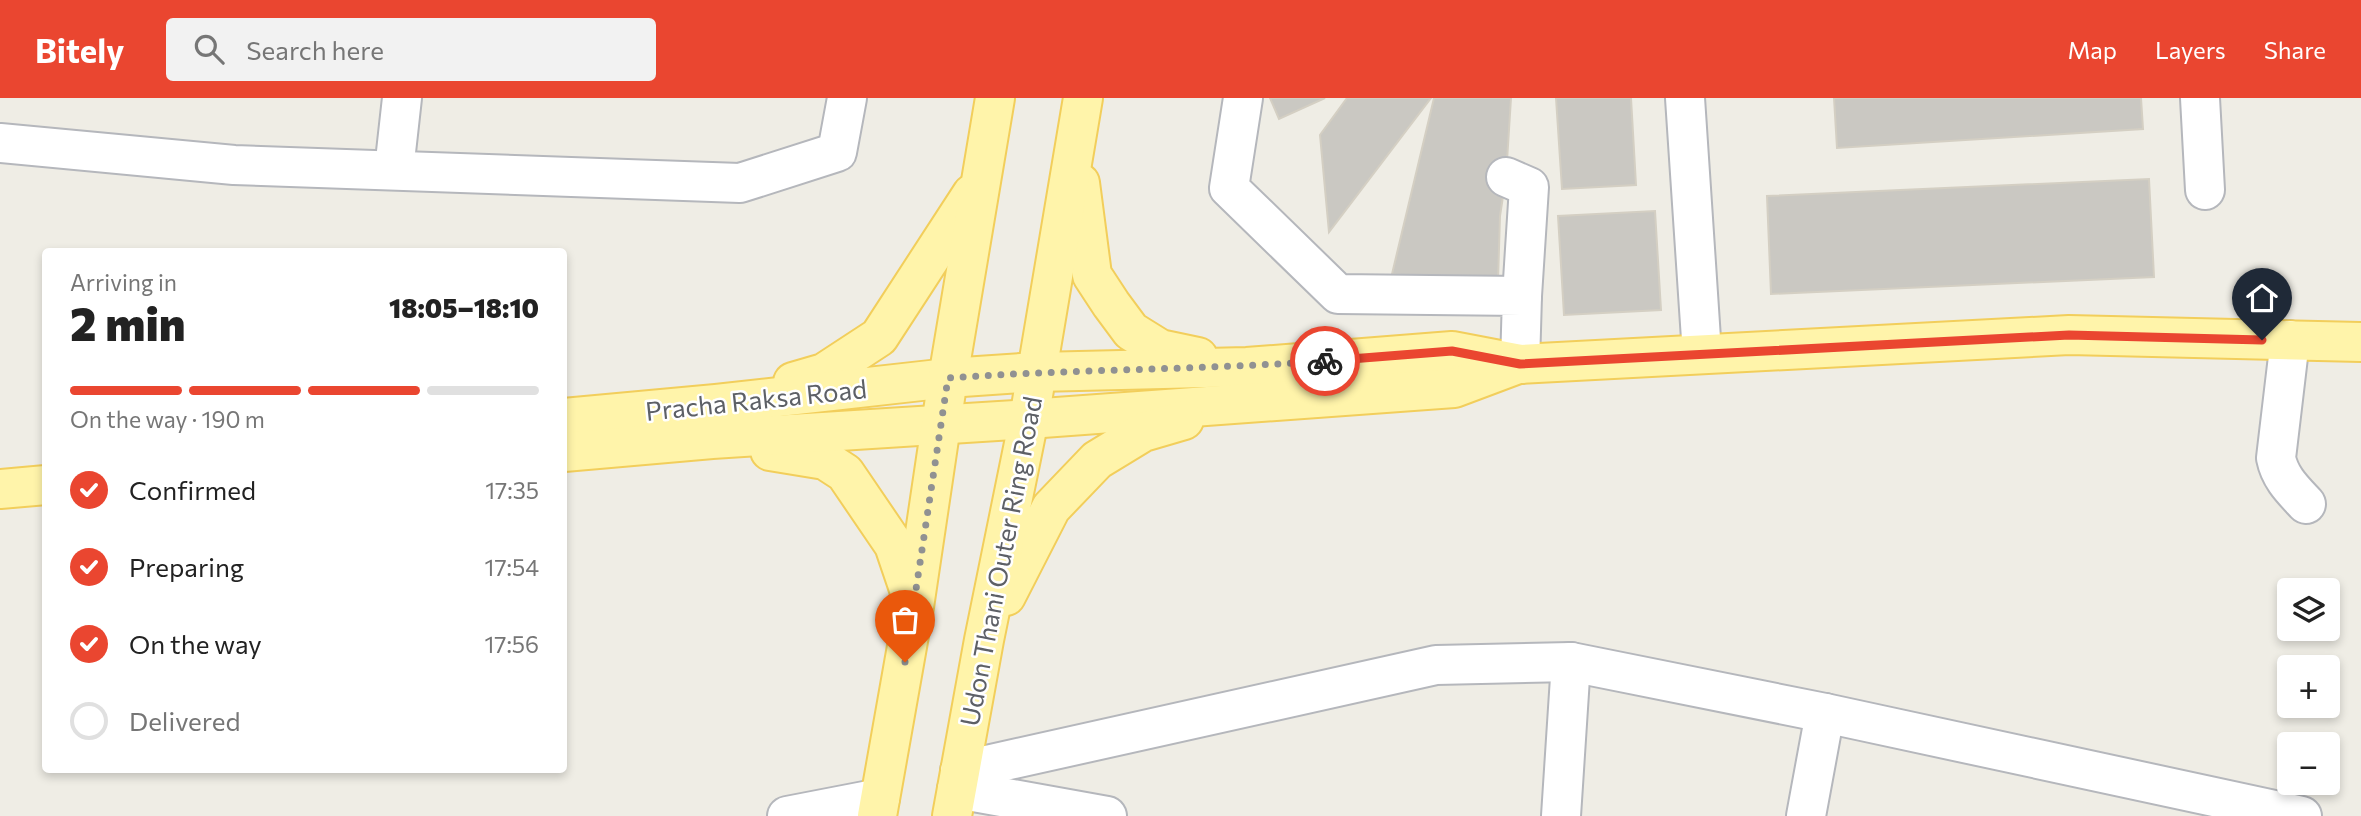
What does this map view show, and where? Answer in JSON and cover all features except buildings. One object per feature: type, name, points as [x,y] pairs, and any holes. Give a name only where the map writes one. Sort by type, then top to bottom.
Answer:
[{"type":"main road","points":[[879,807],[914,607],[948,378],[995,98]]},
{"type":"main road","name":"Udon Thani Outer Ring Road","points":[[956,792],[1029,419],[1083,98]]},
{"type":"main road","points":[[1075,142],[1093,275],[1131,331],[1160,349],[1243,385]]},
{"type":"main road","points":[[714,422],[824,373],[879,337],[982,178]]},
{"type":"main road","points":[[984,640],[1051,508],[1097,460],[1143,432],[1243,385],[1452,351],[1520,364],[2069,335],[2361,342]]},
{"type":"main road","name":"Pracha Raksa Road","points":[[567,451],[948,378],[1037,372],[1243,385]]},
{"type":"main road","name":"Pracha Raksa Road","points":[[567,418],[941,424],[1029,419],[1243,385]]},
{"type":"main road","points":[[714,422],[825,460],[845,473],[894,545],[914,607]]},
{"type":"main road","points":[[0,489],[42,485]]},
{"type":"street","points":[[394,170],[402,98]]},
{"type":"street","points":[[0,143],[234,165],[740,183],[837,152],[846,98]]},
{"type":"street","points":[[1243,98],[1229,188],[1338,294],[1522,296]]},
{"type":"street","points":[[1685,98],[1702,354]]},
{"type":"street","points":[[2200,98],[2205,190]]},
{"type":"street","points":[[1506,177],[1529,187],[1520,364]]},
{"type":"street","points":[[2290,340],[2276,458],[2278,470],[2285,481],[2306,505]]},
{"type":"street","points":[[1561,816],[1571,662]]},
{"type":"street","points":[[956,792],[1436,665],[1571,662],[1825,713],[2302,816]]},
{"type":"street","points":[[1805,816],[1825,713]]},
{"type":"street","points":[[956,792],[1107,816]]},
{"type":"street","points":[[786,816],[879,807]]},
{"type":"way so far","points":[[905,662],[948,378],[1037,372],[1247,367],[1325,361]]},
{"type":"route","points":[[1325,361],[1452,351],[1520,364],[2069,335],[2262,340]]}]
